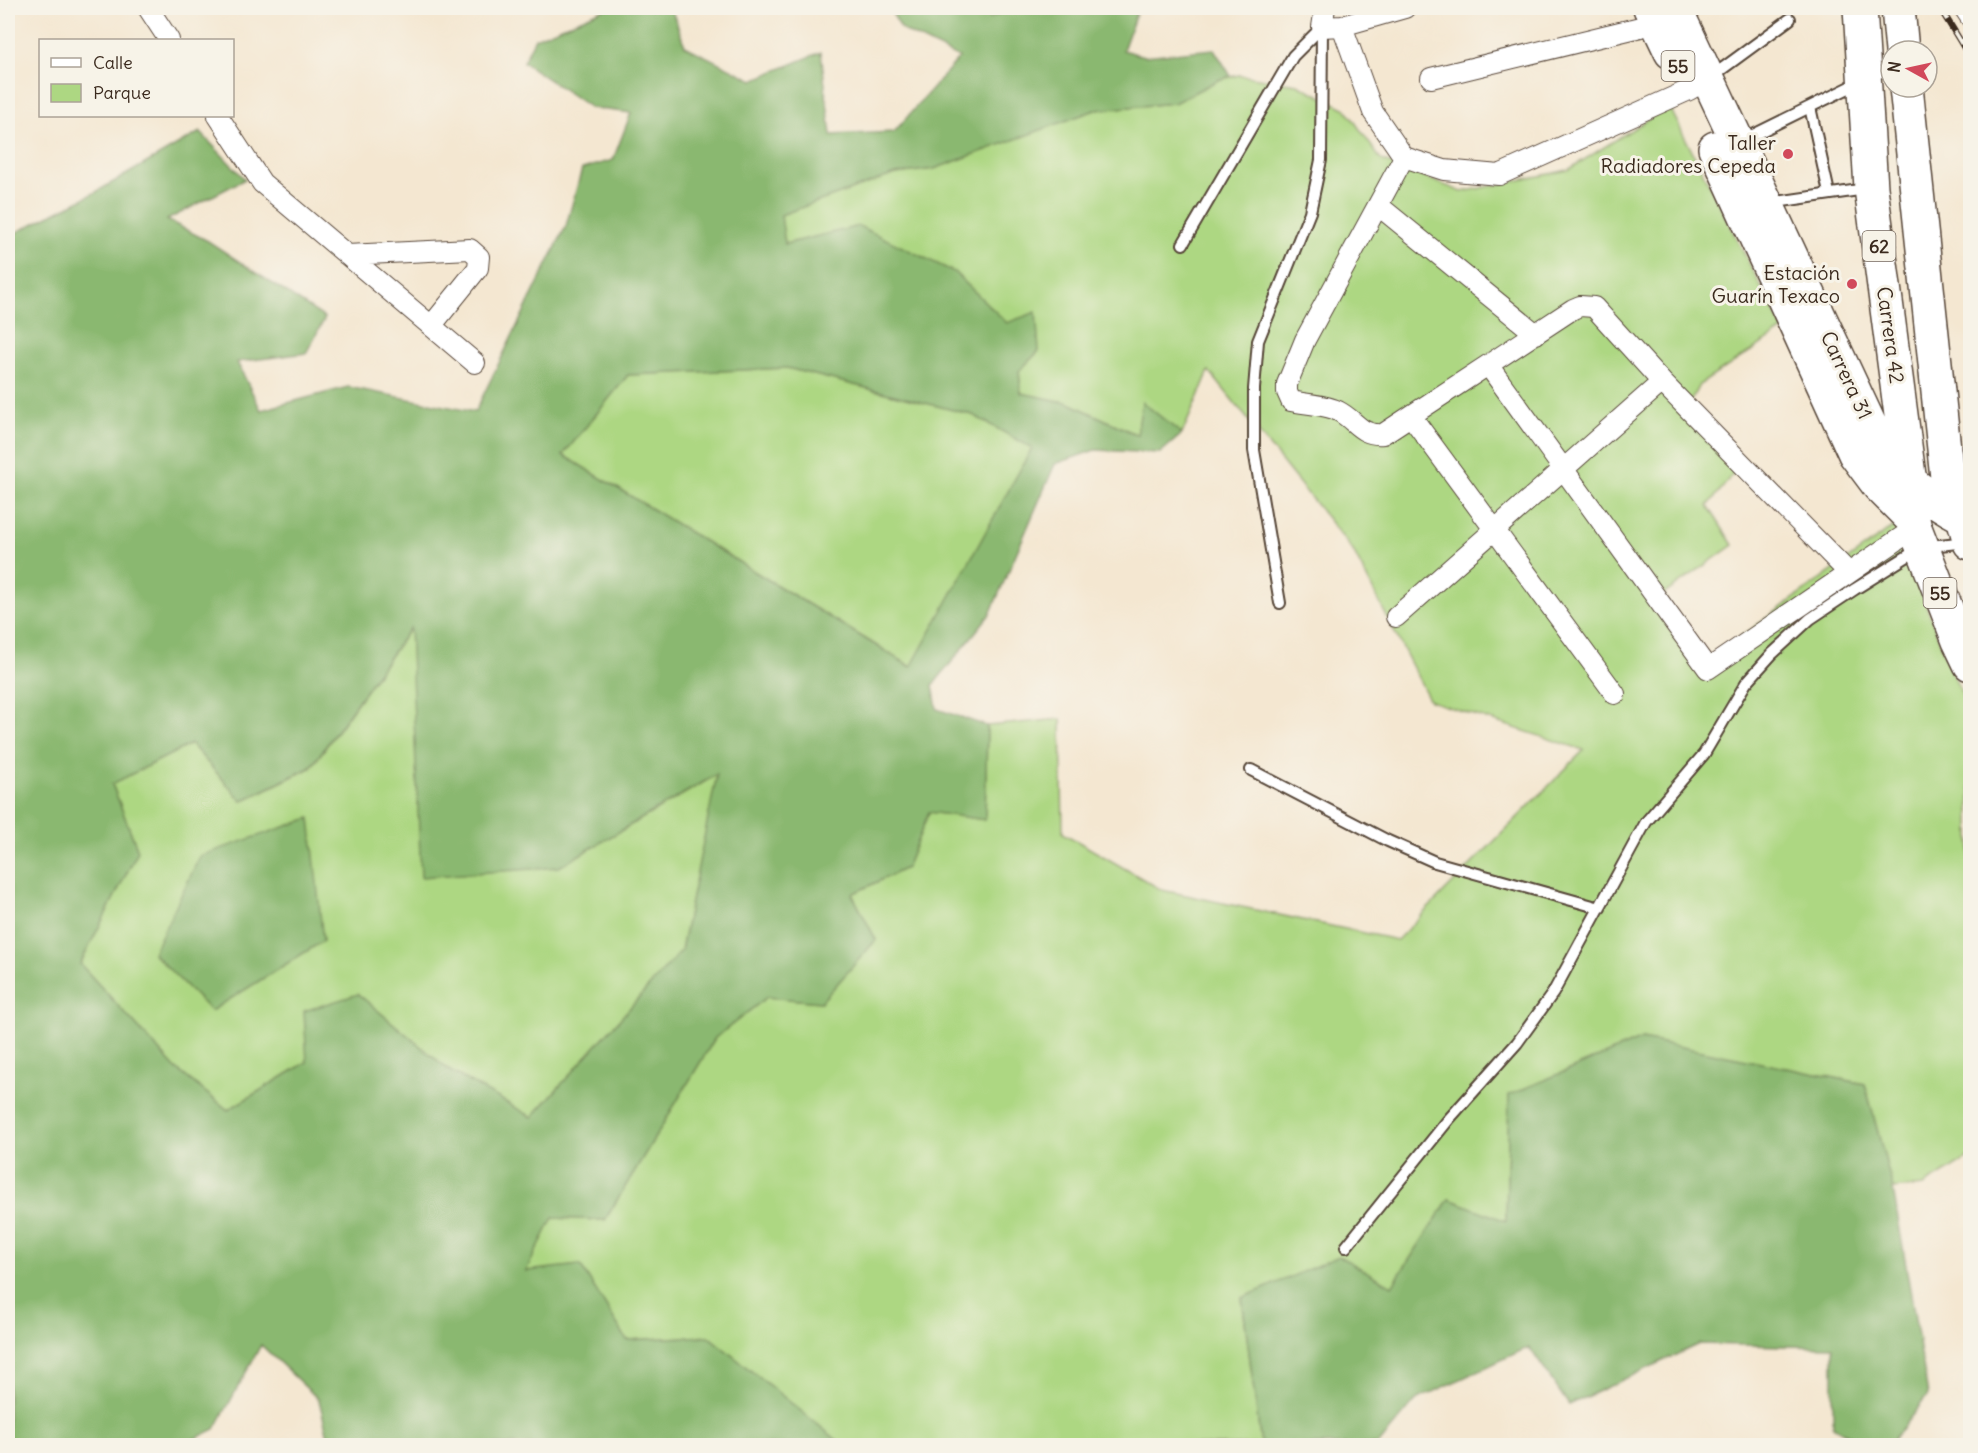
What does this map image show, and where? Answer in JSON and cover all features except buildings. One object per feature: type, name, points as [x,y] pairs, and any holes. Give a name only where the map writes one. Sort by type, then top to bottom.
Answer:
[{"type":"highway","name":"Carrera 42","points":[[1860,8],[1878,73],[1871,188],[1916,531]]},
{"type":"highway","points":[[1898,8],[1901,39]]},
{"type":"highway","name":"Carrera 31","points":[[1661,12],[1721,134],[1855,454],[1916,531]]},
{"type":"highway","name":"Carrera 42","points":[[1908,99],[1968,536]]},
{"type":"highway","name":"Carrera 31","points":[[1721,134],[1766,204],[1877,440],[1893,464],[1910,483],[1932,500],[1968,536]]},
{"type":"highway","name":"55","points":[[1916,531],[1959,640],[1971,664]]},
{"type":"street","points":[[147,8],[168,39]]},
{"type":"street","points":[[1325,8],[1322,27],[1342,26],[1405,8]]},
{"type":"street","points":[[1964,8],[1971,17]]},
{"type":"street","points":[[1431,78],[1661,12]]},
{"type":"street","points":[[1342,26],[1373,112],[1404,157],[1444,170],[1499,175],[1698,85]]},
{"type":"street","points":[[219,117],[262,183],[475,363]]},
{"type":"street","points":[[1404,157],[1305,340],[1287,384],[1287,392],[1292,401],[1338,410],[1362,430],[1372,435],[1383,434],[1573,309],[1580,306],[1594,307],[1662,381],[1848,573]]},
{"type":"street","points":[[1379,206],[1536,334]]},
{"type":"street","points":[[347,255],[470,249],[479,257],[478,268],[432,325]]},
{"type":"street","points":[[1488,365],[1708,669],[1848,573],[1916,531]]},
{"type":"street","points":[[1396,617],[1662,381]]},
{"type":"street","points":[[1411,416],[1615,694]]},
{"type":"lane","points":[[1698,85],[1790,19]]},
{"type":"lane","points":[[1183,244],[1293,56],[1322,27]]},
{"type":"lane","points":[[1280,603],[1254,450],[1254,389],[1258,341],[1310,212],[1321,160],[1322,27]]},
{"type":"lane","points":[[1721,134],[1810,107],[1878,73]]},
{"type":"lane","points":[[1810,107],[1829,193]]},
{"type":"lane","points":[[1766,204],[1871,188]]},
{"type":"lane","points":[[1346,1247],[1449,1119],[1517,1043],[1553,993],[1646,822],[1704,754],[1746,683],[1772,654],[1810,619],[1916,531],[1968,536]]},
{"type":"lane","points":[[1251,770],[1388,841],[1435,862],[1600,908]]},
{"type":"green space","points":[[607,8],[671,8],[685,46],[753,80],[821,52],[831,135],[894,132],[959,58],[902,30],[889,8],[984,8],[990,18],[1011,8],[1138,8],[1123,50],[1144,56],[1214,49],[1231,76],[1218,80],[1174,103],[1095,110],[934,169],[895,174],[781,215],[785,244],[859,226],[954,272],[1007,323],[1036,312],[1039,351],[1019,371],[1021,393],[1069,403],[1137,435],[1142,402],[1182,434],[1160,453],[1095,450],[1055,464],[990,614],[933,685],[937,709],[987,726],[985,820],[929,812],[906,868],[852,894],[876,940],[821,1002],[767,997],[715,1038],[605,1220],[553,1218],[526,1271],[580,1265],[627,1340],[708,1336],[843,1445],[330,1445],[319,1400],[261,1345],[215,1429],[182,1445],[8,1445],[8,232],[11,235],[96,192],[200,132],[245,179],[167,220],[208,241],[325,318],[306,353],[237,362],[261,410],[348,387],[475,412],[566,226],[582,169],[613,160],[631,113],[591,108],[523,62],[535,38]],"holes":[[[787,368],[973,415],[1032,448],[911,667],[563,455],[628,375]],[[410,628],[421,877],[559,867],[717,774],[681,951],[532,1117],[450,1071],[358,994],[304,1011],[307,1062],[228,1110],[175,1068],[80,964],[138,851],[112,784],[191,744],[242,801],[311,767]]]},
{"type":"green space","points":[[1239,75],[1297,84],[1346,109],[1381,160],[1462,192],[1568,170],[1669,106],[1783,330],[1699,385],[1688,406],[1741,464],[1708,506],[1733,545],[1663,595],[1707,661],[1896,525],[1949,666],[1970,711],[1970,1157],[1924,1186],[1893,1189],[1865,1084],[1642,1039],[1509,1095],[1506,1222],[1449,1199],[1392,1287],[1242,1298],[1261,1445],[843,1445],[708,1336],[627,1340],[580,1265],[525,1272],[553,1218],[605,1220],[715,1038],[767,997],[821,1002],[876,940],[852,894],[906,868],[929,812],[985,820],[987,726],[1061,719],[1063,833],[1162,890],[1397,940],[1584,750],[1430,701],[1352,549],[1209,371],[1182,434],[1143,403],[1138,435],[1069,403],[1021,393],[1019,371],[1039,351],[954,272],[859,227],[785,244],[780,215],[895,174],[934,169],[1095,110],[1174,103],[1218,80]]},
{"type":"green space","points":[[787,368],[973,415],[1033,448],[912,667],[563,455],[628,375]]},
{"type":"green space","points":[[411,627],[559,867],[718,774],[681,951],[532,1117],[450,1071],[358,994],[307,1062],[228,1110],[175,1068],[80,964],[138,851],[112,784],[191,744],[242,801],[311,768]]},
{"type":"green space","points":[[310,818],[323,941],[211,1011],[153,953],[200,856]]},
{"type":"green space","points":[[1642,1039],[1865,1084],[1893,1189],[1928,1395],[1889,1445],[1865,1445],[1833,1426],[1833,1347],[1699,1344],[1569,1405],[1529,1347],[1416,1400],[1378,1445],[1261,1445],[1242,1298],[1339,1256],[1392,1286],[1449,1199],[1506,1221],[1509,1095]]},
{"type":"railway","points":[[1940,8],[1970,57]]},
{"type":"place","name":"Taller Radiadores Cepeda","points":[[1788,154]]},
{"type":"place","name":"Estación Guarín Texaco","points":[[1852,284]]}]
